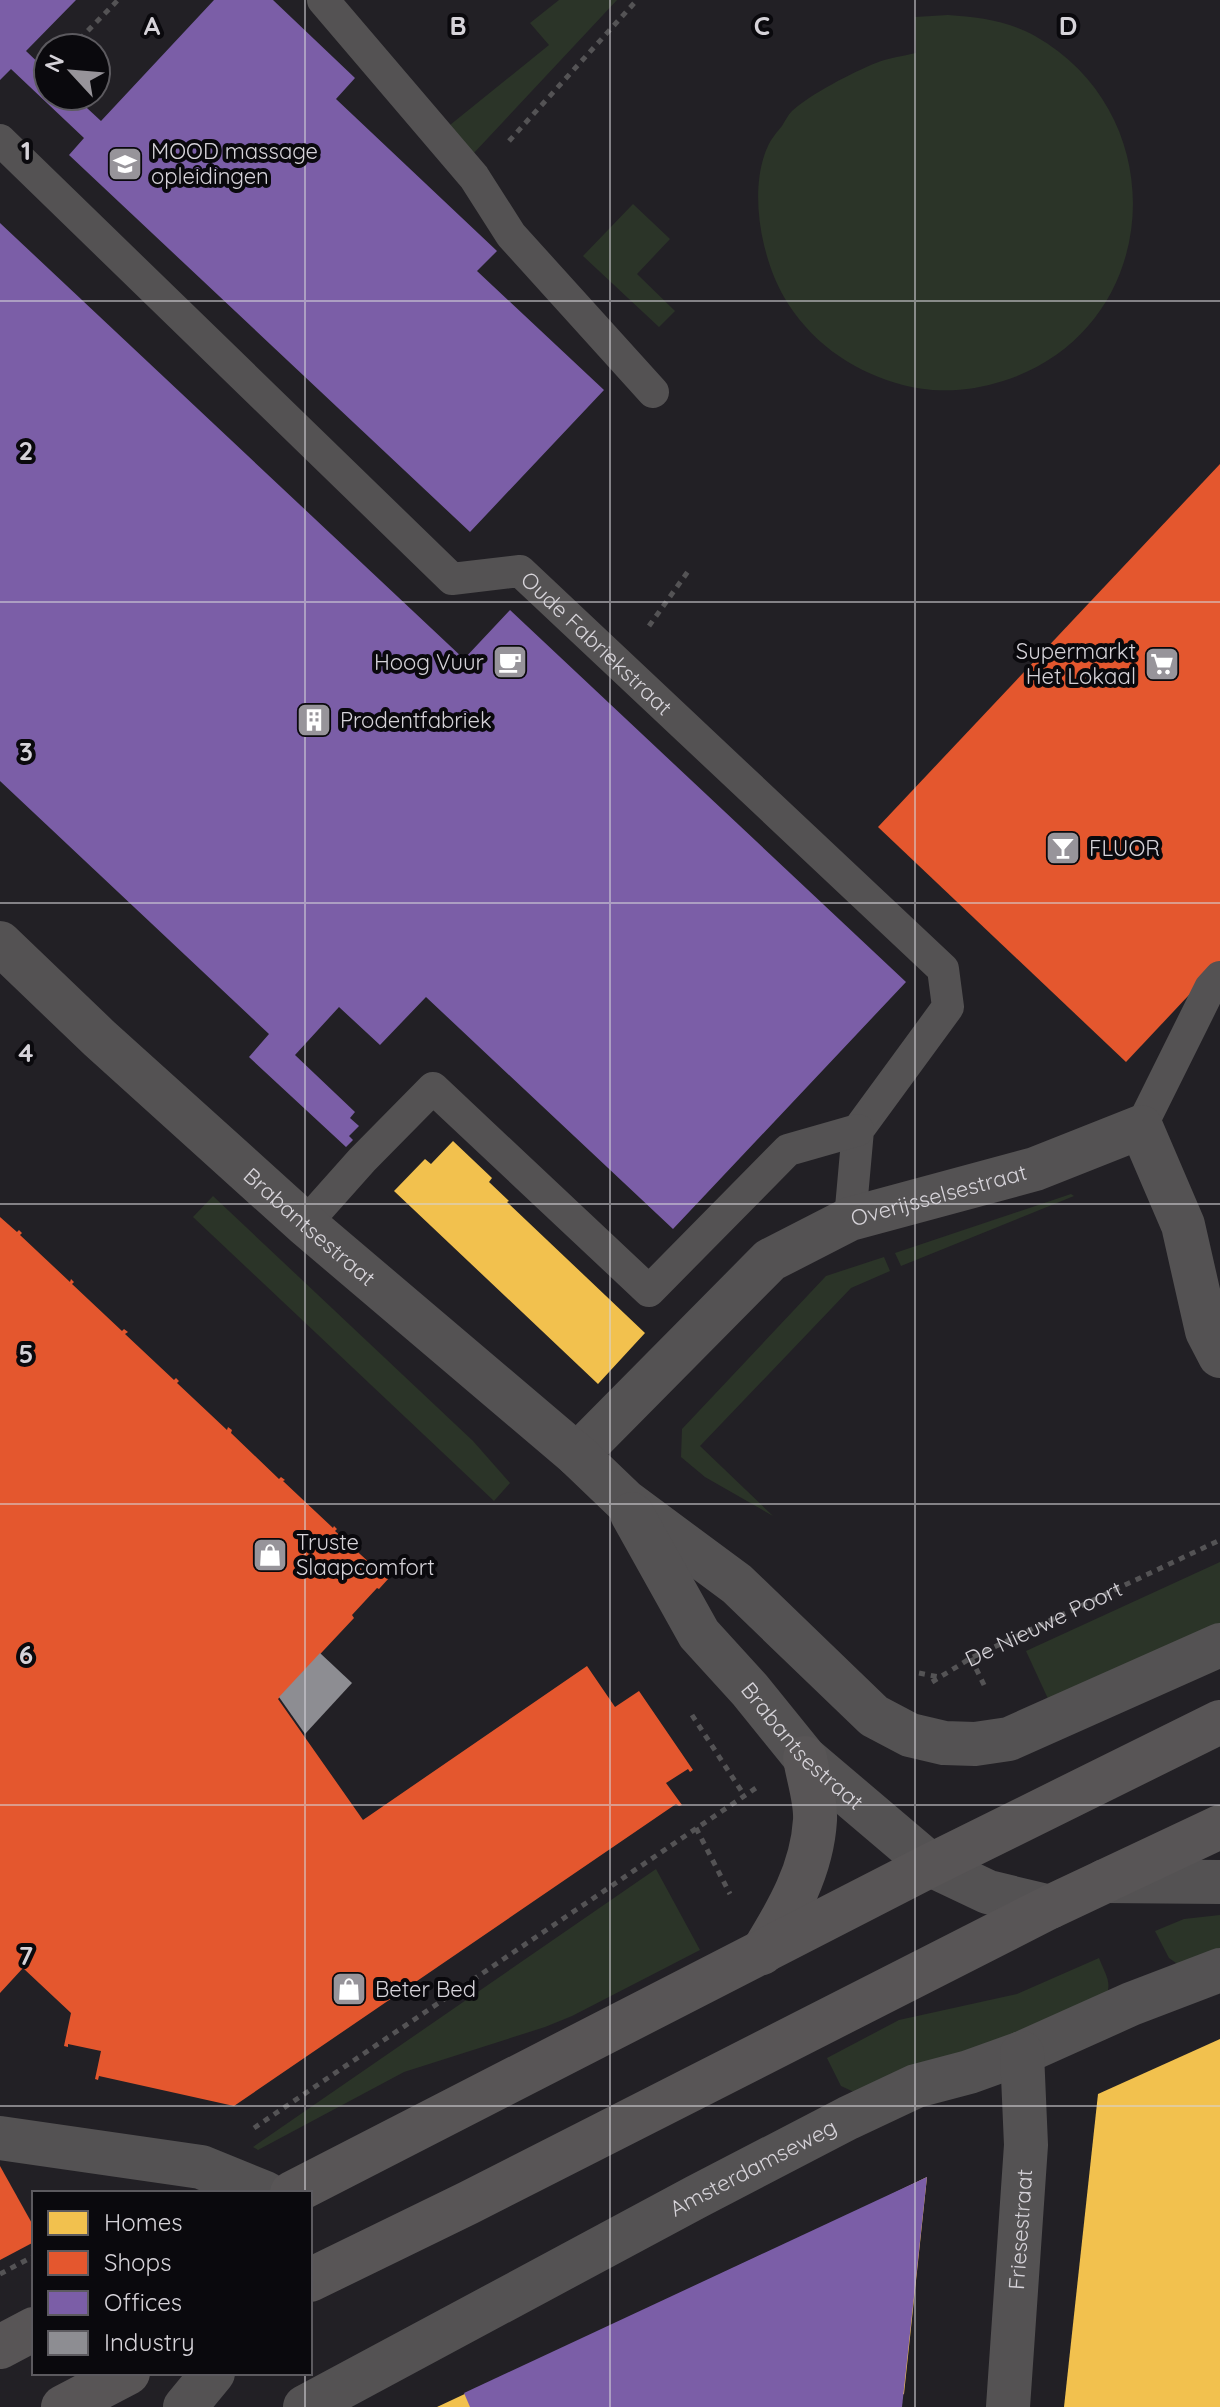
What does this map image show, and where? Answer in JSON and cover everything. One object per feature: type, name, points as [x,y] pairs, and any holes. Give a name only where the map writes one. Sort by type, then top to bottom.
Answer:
[{"type":"main road","points":[[296,2191],[931,1865],[1220,1722]]},
{"type":"main road","points":[[762,1953],[790,1908],[809,1859],[815,1817],[805,1758]]},
{"type":"main road","points":[[312,2279],[736,2068],[1050,1907],[1220,1827]]},
{"type":"main road","points":[[0,2347],[32,2330]]},
{"type":"main road","points":[[63,2407],[124,2375]]},
{"type":"street","name":"Brabantsestraat","points":[[0,943],[99,1038],[305,1224],[577,1455],[625,1501],[737,1584],[874,1716],[910,1735],[944,1743],[975,1744],[1009,1739],[1220,1645]]},
{"type":"street","name":"Overijsselsestraat","points":[[577,1455],[770,1260],[850,1219],[1035,1169],[1141,1127]]},
{"type":"street","points":[[1141,1127],[1183,1225],[1213,1344]]},
{"type":"street","name":"Brabantsestraat","points":[[625,1501],[699,1634],[805,1758],[931,1865],[988,1892],[1050,1907]]},
{"type":"street","points":[[1105,1881],[1220,1882]]},
{"type":"street","name":"Amsterdamseweg","points":[[317,2404],[696,2197],[848,2118],[916,2086],[1022,2053],[1131,2004],[1220,1970]]},
{"type":"street","name":"Friesestraat","points":[[1008,2407],[1026,2145],[1022,2053]]},
{"type":"street","points":[[0,2138],[201,2167],[260,2191]]},
{"type":"street","points":[[185,2407],[211,2375]]},
{"type":"lane","points":[[323,0],[474,177],[511,235],[653,392]]},
{"type":"lane","name":"Oude Fabriekstraat","points":[[0,140],[452,579],[520,571],[943,969],[948,1007],[858,1130]]},
{"type":"lane","points":[[1141,1127],[1210,988],[1220,977]]},
{"type":"lane","points":[[305,1224],[433,1088],[649,1291],[788,1150],[858,1130],[850,1219]]},
{"type":"path","points":[[87,32],[118,0]]},
{"type":"path","points":[[474,177],[637,0]]},
{"type":"path","points":[[620,666],[689,570]]},
{"type":"path","name":"De Nieuwe Poort","points":[[874,1716],[971,1658],[1220,1540]]},
{"type":"path","points":[[201,2167],[363,2053],[696,1828]]},
{"type":"path","points":[[0,2274],[32,2257]]},
{"type":"green space","points":[[559,0],[617,0],[472,155],[450,125],[549,45],[530,23]]},
{"type":"green space","points":[[948,15],[993,21],[1025,31],[1081,72],[1113,117],[1130,168],[1132,220],[1121,271],[1095,317],[1056,355],[1003,381],[977,388],[936,390],[909,387],[862,370],[832,351],[805,327],[784,297],[769,263],[758,202],[762,163],[768,146],[792,111],[820,91],[856,72],[881,61],[916,53],[915,17]]},
{"type":"green space","points":[[633,204],[670,239],[637,274],[675,311],[659,327],[583,256]]},
{"type":"green space","points":[[1071,1194],[1074,1196],[901,1266],[895,1253]]},
{"type":"green space","points":[[213,1196],[473,1441],[510,1483],[494,1501],[193,1217]]},
{"type":"green space","points":[[884,1257],[890,1271],[851,1288],[700,1446],[773,1516],[705,1477],[681,1457],[682,1429],[826,1276]]},
{"type":"green space","points":[[1220,1562],[1220,1626],[1050,1703],[1026,1651]]},
{"type":"green space","points":[[656,1869],[700,1950],[572,2016],[404,2072],[258,2150],[253,2147]]},
{"type":"green space","points":[[1220,1915],[1220,1950],[1179,1965],[1169,1958],[1155,1931],[1184,1919]]},
{"type":"green space","points":[[1099,1958],[1108,1986],[1102,2005],[854,2092],[841,2086],[827,2058],[899,2020],[1017,1994]]},
{"type":"building: Homes","points":[[453,1141],[492,1178],[489,1182],[507,1202],[645,1333],[598,1384],[394,1191],[425,1159],[431,1164]]},
{"type":"building: Homes","points":[[1220,2039],[1220,2407],[1064,2407],[1098,2094]]},
{"type":"building: Homes","points":[[927,2177],[904,2394],[888,2401],[887,2407],[437,2407],[770,2251],[773,2259],[818,2238],[816,2231]]},
{"type":"building: Shops","points":[[1220,464],[1220,962],[1126,1062],[878,827]]},
{"type":"building: Shops","points":[[0,1217],[17,1232],[19,1230],[20,1235],[70,1282],[71,1279],[72,1284],[122,1331],[128,1332],[125,1334],[174,1380],[176,1378],[177,1383],[227,1430],[228,1427],[232,1430],[231,1433],[279,1479],[285,1480],[337,1529],[335,1531],[389,1578],[278,1699],[363,1820],[587,1666],[615,1707],[639,1691],[693,1770],[690,1772],[688,1769],[666,1783],[682,1805],[676,1804],[234,2106],[99,2076],[98,2080],[95,2079],[101,2051],[68,2044],[68,2047],[64,2046],[71,2013],[23,1968],[0,1993]]},
{"type":"building: Shops","points":[[0,2166],[32,2223],[32,2243],[0,2260]]},
{"type":"building: Offices","points":[[0,0],[76,0],[45,32],[32,32],[32,45],[26,51],[32,57],[32,89],[11,69],[0,80]]},
{"type":"building: Offices","points":[[214,0],[273,0],[355,78],[336,99],[497,251],[477,271],[604,390],[470,532],[69,155],[84,138],[56,112],[91,112],[101,121]]},
{"type":"building: Offices","name":"Prodentfabriek","points":[[0,223],[464,659],[510,610],[906,982],[673,1229],[426,997],[380,1045],[339,1007],[295,1055],[355,1112],[350,1118],[359,1126],[349,1136],[353,1140],[346,1147],[249,1057],[269,1034],[0,781]]},
{"type":"building: Offices","points":[[927,2177],[902,2407],[470,2407],[464,2393]]},
{"type":"building: Industry","points":[[320,1653],[352,1683],[305,1734],[279,1697]]},
{"type":"place","name":"MOOD massage opleidingen","points":[[125,164]]},
{"type":"place","name":"Hoog Vuur","points":[[510,662]]},
{"type":"place","name":"Supermarkt Het Lokaal","points":[[1162,664]]},
{"type":"place","name":"Prodentfabriek","points":[[314,720]]},
{"type":"place","name":"FLUOR","points":[[1063,848]]},
{"type":"place","name":"Truste Slaapcomfort","points":[[270,1555]]},
{"type":"place","name":"Beter Bed","points":[[349,1989]]}]
